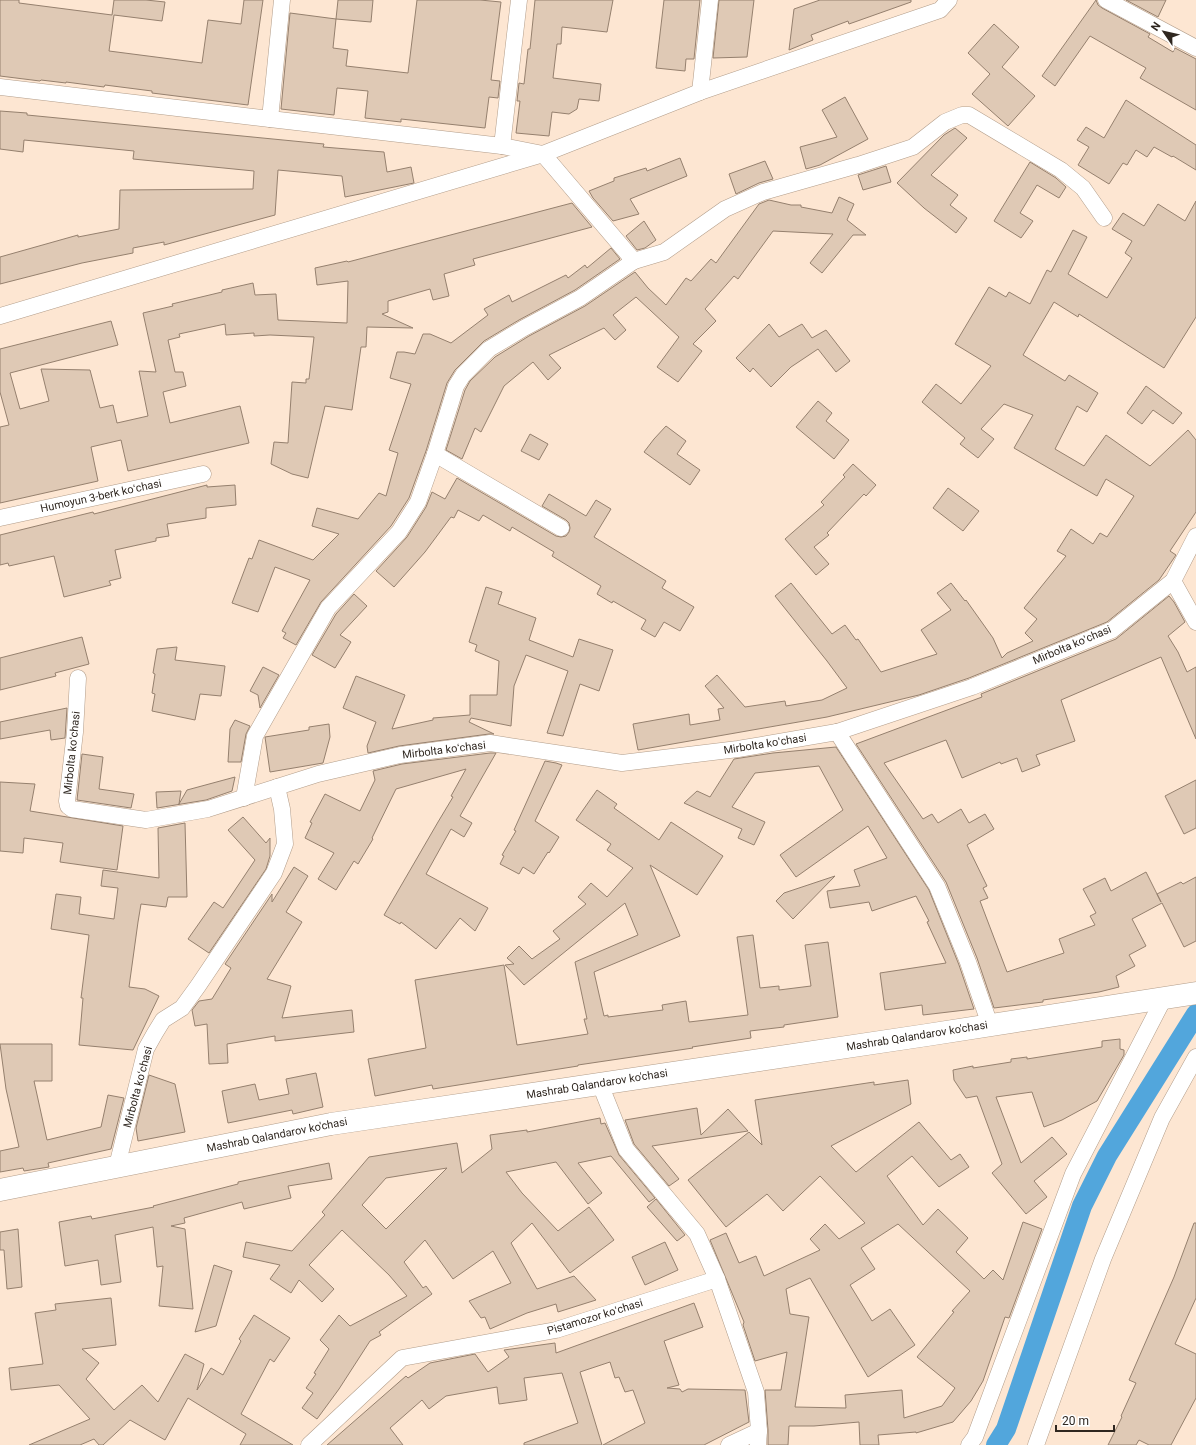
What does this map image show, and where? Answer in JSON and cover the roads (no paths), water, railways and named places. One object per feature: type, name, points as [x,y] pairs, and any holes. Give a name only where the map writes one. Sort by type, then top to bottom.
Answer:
[{"type":"main road","name":"Mashrab Qalandarov ko'chasi","points":[[0,1190],[331,1124],[1196,993]]},
{"type":"street","points":[[270,119],[282,0]]},
{"type":"street","points":[[502,146],[519,0]]},
{"type":"street","points":[[700,92],[710,0]]},
{"type":"street","points":[[0,316],[543,154],[700,92],[940,10],[949,0]]},
{"type":"street","points":[[1106,0],[1196,48]]},
{"type":"street","points":[[0,87],[502,146],[543,154],[634,261]]},
{"type":"street","points":[[244,798],[255,736],[328,608],[398,532],[418,502],[435,454],[456,386],[463,375],[489,349],[524,328],[580,298],[634,261],[664,252],[725,209],[756,195],[913,147],[945,122],[962,115],[969,115],[1061,170],[1083,188],[1104,218]]},
{"type":"street","points":[[435,454],[561,528]]},
{"type":"street","name":"Humoyun 3-berk koʻchasi","points":[[0,518],[203,474]]},
{"type":"street","name":"Mirbolta koʻchasi","points":[[78,678],[75,732],[67,801],[68,806],[72,809],[146,820],[208,809],[318,774],[400,755],[490,743],[622,763],[738,749],[837,732],[972,687],[1112,630],[1173,581],[1196,536]]},
{"type":"street","points":[[1173,581],[1196,622]]},
{"type":"street","points":[[837,732],[937,886],[968,962],[990,1025]]},
{"type":"street","name":"Mirbolta koʻchasi","points":[[117,1166],[146,1049],[163,1020],[182,1008],[198,986],[274,873],[285,844],[282,810],[277,787]]},
{"type":"street","points":[[968,1445],[974,1437],[1073,1174],[1164,998]]},
{"type":"street","points":[[1036,1445],[1103,1259],[1162,1118],[1196,1057]]},
{"type":"street","points":[[600,1084],[626,1149],[697,1234],[717,1279],[756,1392],[758,1438],[729,1445]]},
{"type":"street","name":"Pistamozor koʻchasi","points":[[309,1445],[402,1358],[556,1330],[717,1279]]},
{"type":"waterway","points":[[996,1445],[1006,1429],[1082,1206],[1107,1156],[1196,1014]]}]
